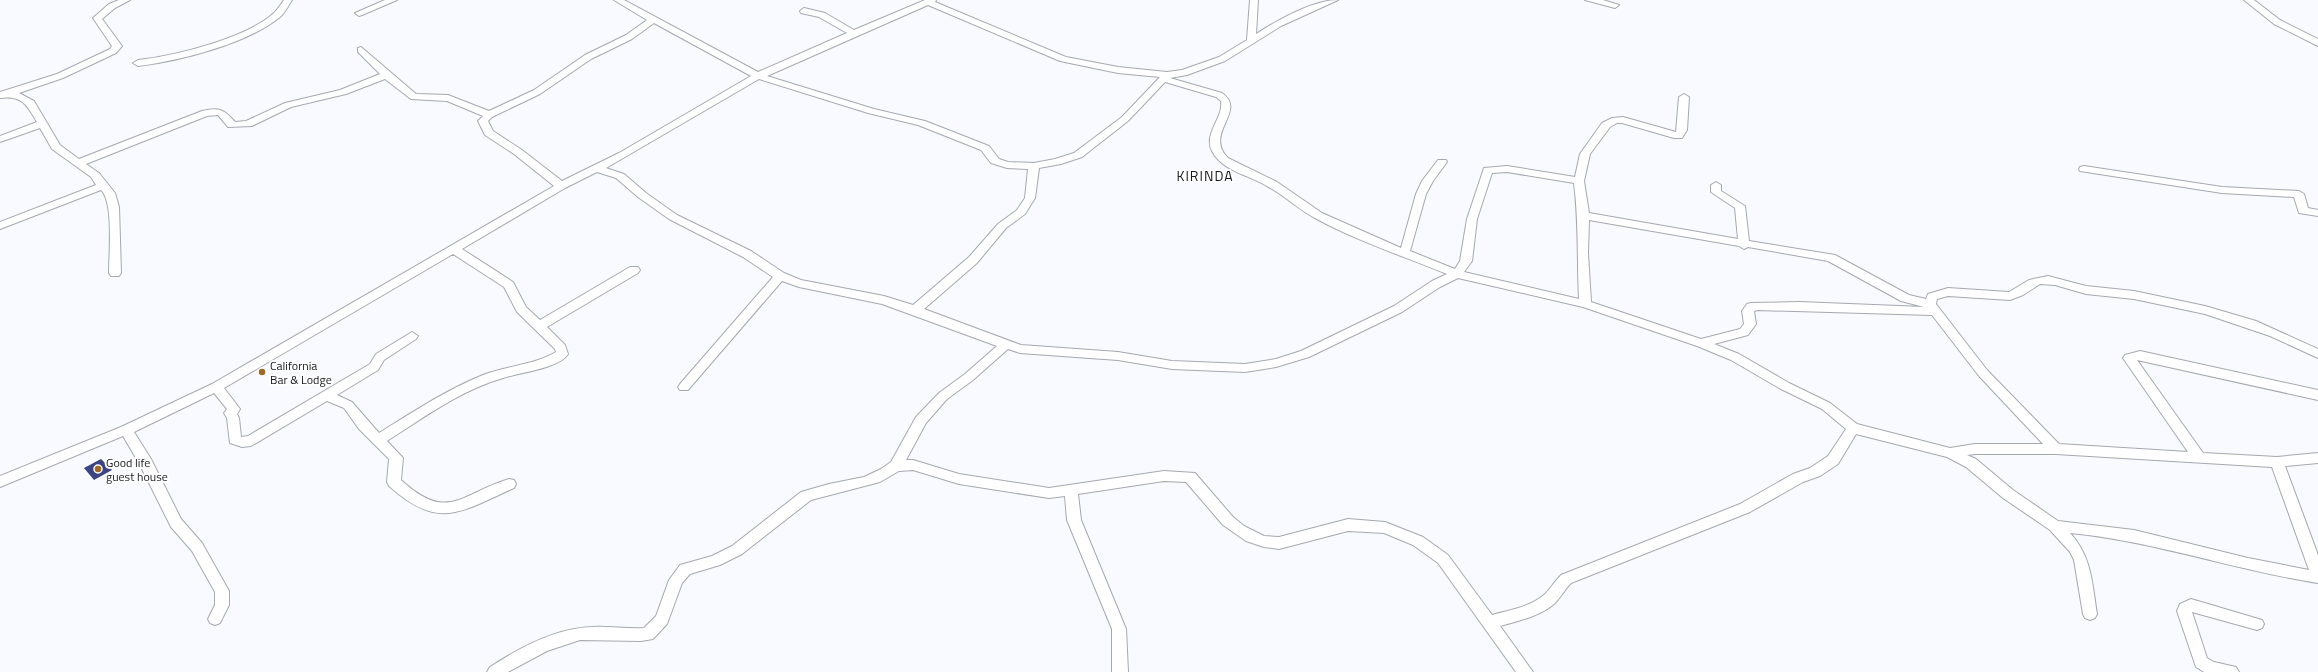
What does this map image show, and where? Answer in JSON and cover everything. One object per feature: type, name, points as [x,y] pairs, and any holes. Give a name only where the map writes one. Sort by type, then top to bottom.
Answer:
[{"type":"street","points":[[4,95],[65,74],[113,51],[117,46],[97,18],[112,6],[125,0]]},
{"type":"street","points":[[138,63],[167,59],[239,35],[276,16],[288,0]]},
{"type":"street","points":[[359,13],[393,0]]},
{"type":"street","points":[[618,0],[758,76],[871,111],[928,125],[985,148],[995,161],[1007,165],[1034,166],[1057,162],[1078,155],[1094,144],[1147,98],[1165,77],[1184,73],[1210,64],[1278,24],[1334,0]]},
{"type":"street","points":[[900,0],[906,11]]},
{"type":"street","points":[[1251,41],[1254,0]]},
{"type":"street","points":[[1590,0],[1615,5]]},
{"type":"street","points":[[2248,0],[2277,22],[2318,43]]},
{"type":"street","points":[[0,482],[126,430],[216,387],[561,186],[623,155],[758,76],[930,1],[1063,59],[1118,70],[1165,77],[1219,96],[1226,100],[1227,106],[1215,141],[1216,149],[1222,157],[1268,182],[1318,215],[1404,253],[1457,274],[1585,304],[1700,343],[1735,357],[1785,386],[1826,406],[1853,428],[1950,453],[1971,463],[2008,494],[2055,526],[2075,548],[2081,560],[2090,614]]},
{"type":"street","points":[[804,10],[822,15],[854,33]]},
{"type":"street","points":[[561,186],[518,152],[489,133],[483,123],[489,115],[537,92],[588,58],[629,38],[654,19]]},
{"type":"street","points":[[361,50],[386,75],[414,96],[448,98],[489,115]]},
{"type":"street","points":[[78,163],[205,113],[221,112],[232,125],[243,126],[288,105],[343,92],[386,75]]},
{"type":"street","points":[[4,95],[26,99],[31,103],[56,147],[95,175],[102,186],[110,194],[114,207],[115,273]]},
{"type":"street","points":[[1585,304],[1582,253],[1584,216],[1579,181],[1585,154],[1606,126],[1615,120],[1623,120],[1678,136],[1682,130],[1684,97]]},
{"type":"street","points":[[0,139],[42,124]]},
{"type":"street","points":[[620,176],[623,155]]},
{"type":"street","points":[[1404,253],[1411,239],[1421,194],[1429,178],[1442,162]]},
{"type":"street","points":[[916,310],[973,260],[1002,226],[1021,212],[1030,198],[1034,166]]},
{"type":"street","points":[[596,168],[620,176],[642,195],[673,217],[747,254],[780,276],[799,283],[884,300],[916,310],[1020,349],[1118,356],[1172,365],[1245,368],[1276,363],[1312,351],[1398,309],[1436,284],[1457,274],[1466,261],[1472,219],[1488,170],[1507,169],[1579,181]]},
{"type":"street","points":[[2084,169],[2222,190],[2267,191],[2300,194],[2303,211],[2318,213]]},
{"type":"street","points":[[1716,185],[1716,192],[1740,206],[1744,245]]},
{"type":"street","points":[[0,226],[102,186]]},
{"type":"street","points":[[1584,216],[1744,245],[1831,258],[1906,298],[1932,308],[1983,373],[2056,449]]},
{"type":"street","points":[[379,439],[451,396],[485,379],[548,360],[562,354],[560,348],[521,309],[509,285],[454,249]]},
{"type":"street","points":[[538,327],[634,270]]},
{"type":"street","points":[[684,387],[780,276]]},
{"type":"street","points":[[1932,308],[1932,297],[1948,292],[2010,296],[2017,295],[2036,281],[2048,281],[2091,291],[2133,295],[2199,308],[2250,322],[2300,344],[2318,354]]},
{"type":"street","points":[[1700,343],[1744,332],[1750,324],[1748,311],[1754,306],[1932,308]]},
{"type":"street","points":[[216,387],[234,409],[230,413],[233,418],[235,440],[242,442],[251,441],[260,437],[374,367],[380,356],[412,336]]},
{"type":"street","points":[[896,466],[921,420],[943,396],[969,377],[1006,344]]},
{"type":"street","points":[[2200,458],[2129,358],[2140,355],[2318,395]]},
{"type":"street","points":[[328,396],[348,405],[364,426],[379,439],[396,458],[394,482],[431,508],[446,511],[509,484]]},
{"type":"street","points":[[1490,622],[1529,611],[1548,600],[1557,587],[1566,579],[1745,508],[1798,478],[1825,466],[1833,460],[1853,428]]},
{"type":"street","points":[[126,430],[146,463],[176,523],[197,547],[222,591],[222,605],[215,619]]},
{"type":"street","points":[[1950,453],[1976,449],[2056,449],[2277,462],[2318,458]]},
{"type":"street","points":[[904,451],[913,465]]},
{"type":"street","points":[[2055,526],[2092,529],[2133,536],[2278,572],[2318,575],[2277,462]]},
{"type":"street","points":[[495,672],[543,646],[577,634],[592,633],[630,636],[648,634],[662,620],[676,580],[685,569],[715,561],[737,550],[806,496],[819,490],[876,478],[896,466],[913,465],[943,475],[975,482],[1049,493],[1164,476],[1186,476],[1190,477],[1212,505],[1245,535],[1269,543],[1279,543],[1348,525],[1385,528],[1418,542],[1443,559],[1525,672]]},
{"type":"street","points":[[1071,490],[1074,520],[1119,629],[1120,672]]},
{"type":"street","points":[[2231,672],[2211,668],[2201,662],[2184,611],[2185,608],[2191,606],[2257,624]]},
{"type":"building","name":"Good life guest house","points":[[101,459],[112,470],[94,480],[84,468]]},
{"type":"place","name":"California Bar & Lodge","points":[[262,372]]},
{"type":"place","name":"Good life guest house","points":[[98,469]]},
{"type":"district","name":"KIRINDA","points":[[1205,175]]}]
